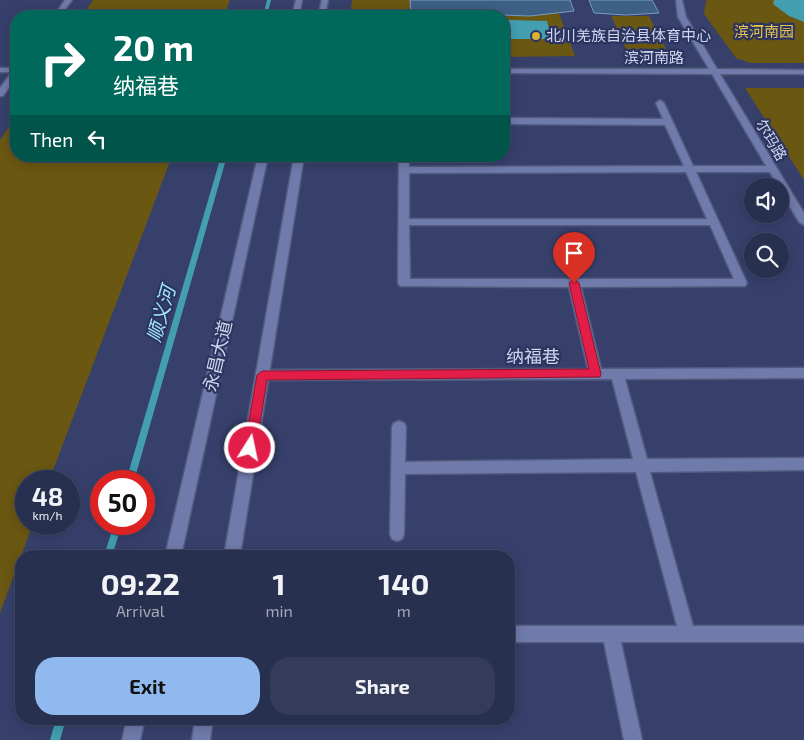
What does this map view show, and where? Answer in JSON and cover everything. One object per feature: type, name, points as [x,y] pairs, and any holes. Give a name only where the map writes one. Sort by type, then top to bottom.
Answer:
[{"type":"street","name":"尔玛路","points":[[679,0],[678,8],[682,17],[804,222]]},
{"type":"street","name":"滨河南路","points":[[510,71],[804,72]]},
{"type":"street","points":[[0,94],[10,81]]},
{"type":"street","points":[[404,162],[404,283],[741,283],[660,103]]},
{"type":"street","points":[[510,121],[668,122]]},
{"type":"street","name":"永昌大道","points":[[174,550],[262,162]]},
{"type":"street","points":[[233,550],[298,162]]},
{"type":"street","points":[[404,170],[772,169]]},
{"type":"street","points":[[404,222],[714,222]]},
{"type":"street","points":[[574,283],[596,374]]},
{"type":"street","name":"纳福巷","points":[[262,375],[804,373]]},
{"type":"street","points":[[617,374],[687,634]]},
{"type":"street","points":[[397,534],[398,428]]},
{"type":"street","points":[[398,468],[804,464]]},
{"type":"street","points":[[515,634],[804,634]]},
{"type":"street","points":[[611,634],[633,740]]},
{"type":"street","points":[[131,740],[135,725]]},
{"type":"street","points":[[201,740],[203,725]]},
{"type":"green space","points":[[93,0],[230,0],[226,10],[86,10]]},
{"type":"green space","name":"北川羌族自治县体育中心","points":[[352,0],[554,0],[575,56],[510,57],[510,10],[351,10]]},
{"type":"green space","name":"滨河南园","points":[[706,0],[804,0],[804,63],[751,63],[736,58],[704,14]]},
{"type":"green space","points":[[611,16],[649,16],[666,49],[626,49]]},
{"type":"green space","points":[[745,88],[804,88],[804,180]]},
{"type":"green space","points":[[10,125],[10,162],[170,162],[53,470],[15,470],[15,535],[29,535],[23,550],[15,550],[15,573],[0,613],[0,140]]},
{"type":"shaded area","points":[[774,0],[804,0],[804,22],[789,16],[773,4]]},
{"type":"shaded area","points":[[510,20],[547,21],[552,39],[510,39]]},
{"type":"building","points":[[410,0],[570,0],[574,11],[530,16],[510,15],[510,10],[411,10]]},
{"type":"building","points":[[589,0],[652,0],[659,13],[626,15],[594,13]]},
{"type":"waterway","name":"顺义河","points":[[266,10],[269,0]]},
{"type":"waterway","name":"顺义河","points":[[133,470],[222,162]]},
{"type":"waterway","name":"顺义河","points":[[110,550],[115,535]]},
{"type":"waterway","name":"顺义河","points":[[55,740],[59,725]]},
{"type":"place","name":"北川羌族自治县体育中心","points":[[536,36]]},
{"type":"route","points":[[250,448],[262,375],[596,374],[574,283]]}]
